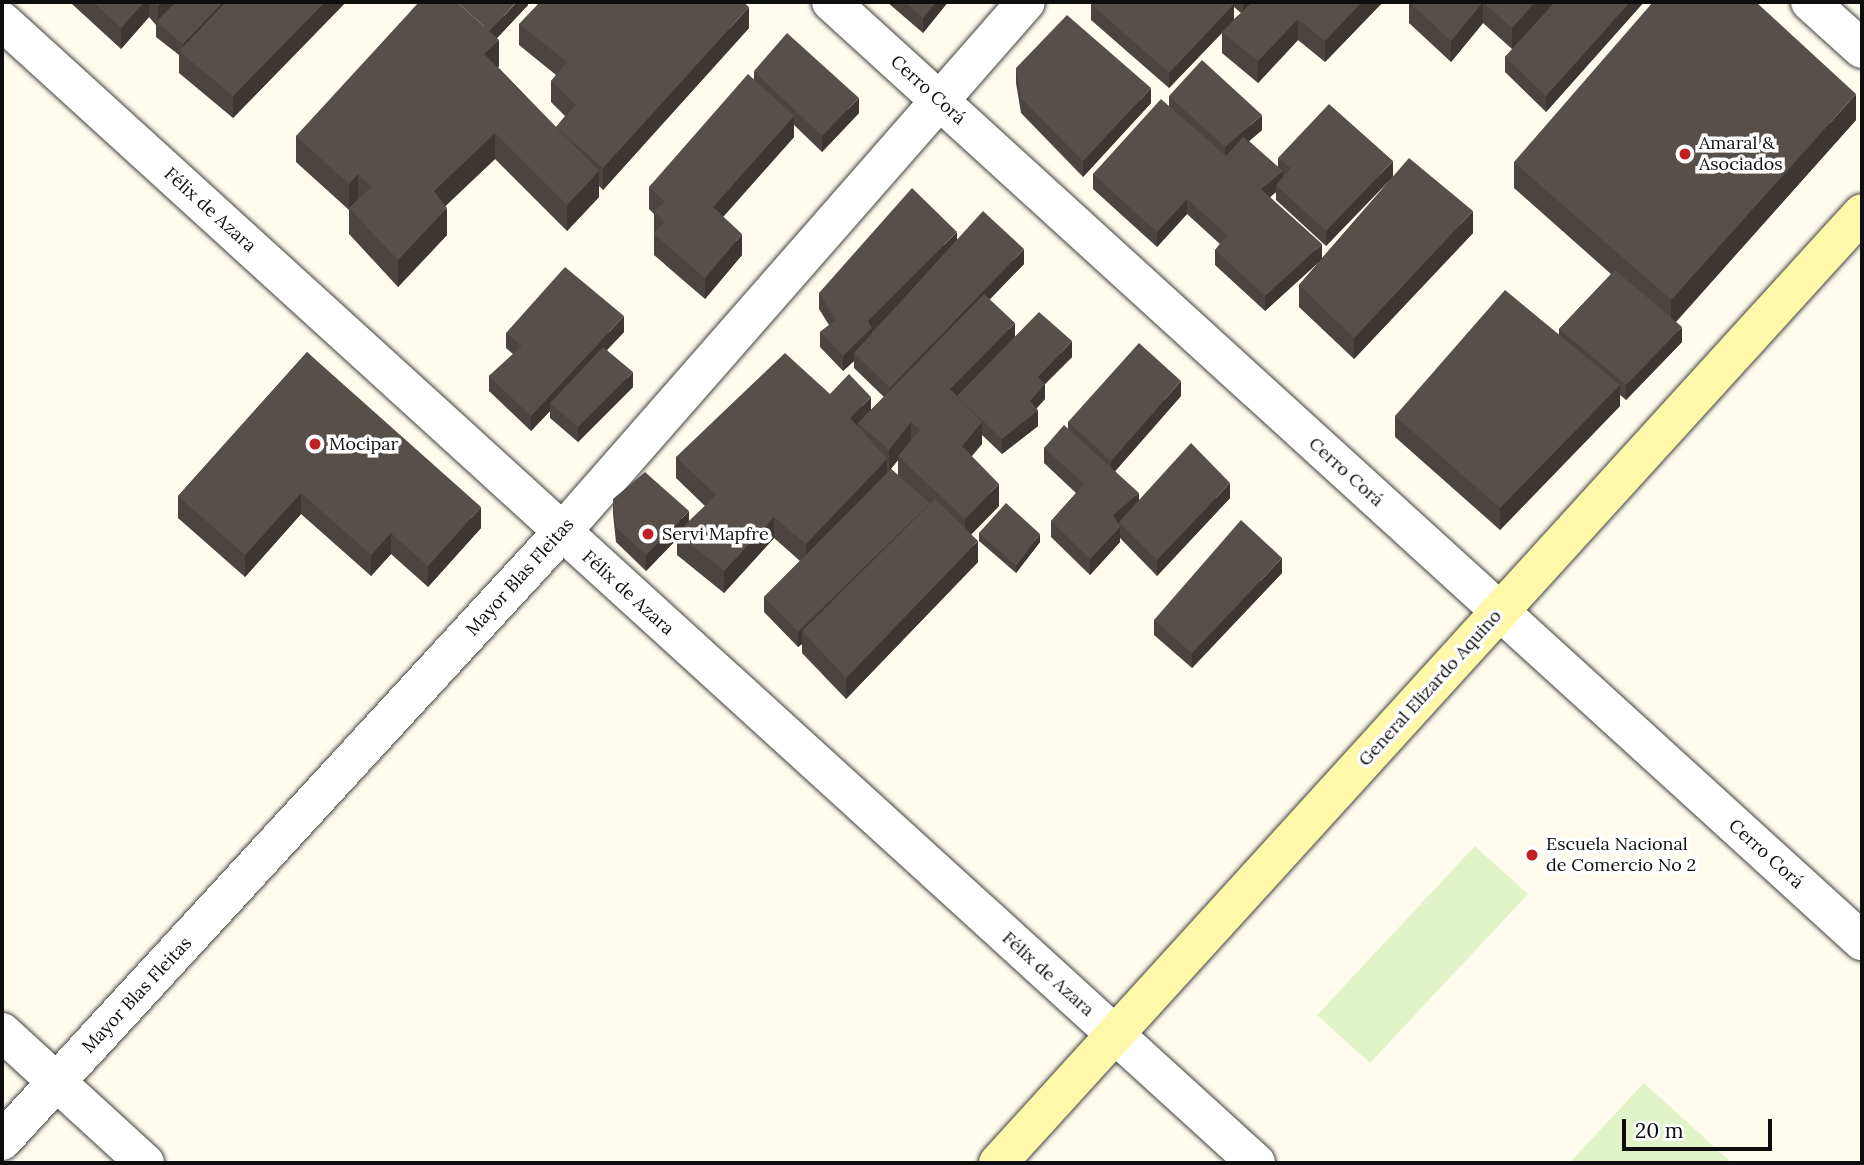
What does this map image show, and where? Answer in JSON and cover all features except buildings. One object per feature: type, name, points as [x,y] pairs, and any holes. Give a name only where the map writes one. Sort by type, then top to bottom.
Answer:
[{"type":"main road","name":"General Elizardo Aquino","points":[[998,1163],[1862,213]]},
{"type":"street","name":"Cerro Corá","points":[[831,2],[1862,941]]},
{"type":"street","name":"Mayor Blas Fleitas","points":[[2,1141],[562,532],[938,99],[1026,2]]},
{"type":"street","points":[[1810,2],[1862,49]]},
{"type":"street","name":"Félix de Azara","points":[[2,21],[1256,1163]]},
{"type":"street","points":[[2,1032],[145,1163]]},
{"type":"green space","points":[[1475,846],[1528,894],[1370,1063],[1317,1015]]},
{"type":"green space","points":[[1644,1083],[1732,1163],[1569,1163]]},
{"type":"place","name":"Amaral & Asociados","points":[[1685,154]]},
{"type":"place","name":"Mocipar","points":[[315,444]]},
{"type":"place","name":"Servi Mapfre","points":[[648,534]]},
{"type":"place","name":"Escuela Nacional de Comercio No 2","points":[[1532,855]]}]
